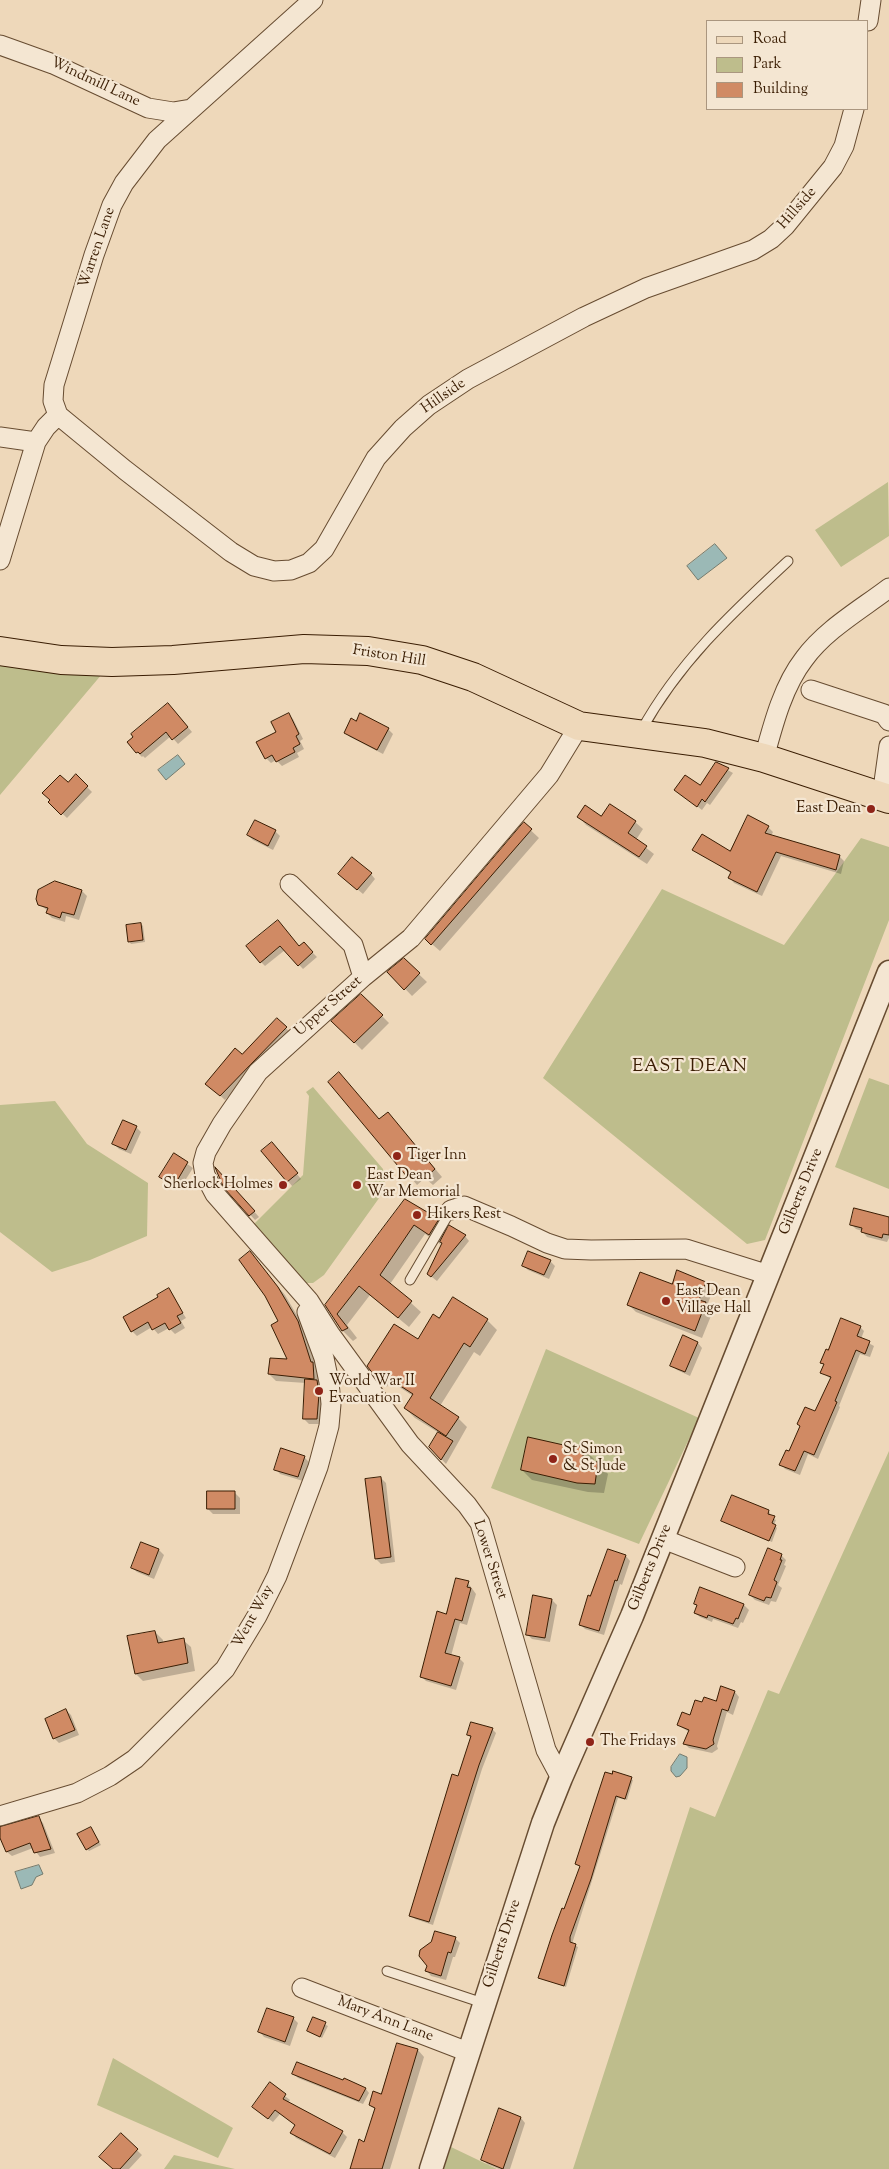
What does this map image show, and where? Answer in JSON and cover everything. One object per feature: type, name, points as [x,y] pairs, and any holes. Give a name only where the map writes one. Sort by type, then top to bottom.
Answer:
[{"type":"main road","name":"Friston Hill","points":[[0,651],[61,660],[112,662],[173,660],[304,649],[368,651],[422,660],[473,677],[580,726],[680,738],[764,758],[885,798]]},
{"type":"street","name":"Warren Lane","points":[[58,415],[53,401],[54,385],[97,247],[112,206],[124,183],[157,140],[313,0]]},
{"type":"street","points":[[868,20],[871,0]]},
{"type":"street","name":"Windmill Lane","points":[[0,45],[53,64],[148,108],[173,112],[191,109]]},
{"type":"street","points":[[148,108],[157,140]]},
{"type":"street","name":"Hillside","points":[[58,415],[124,470],[231,552],[254,566],[274,571],[290,570],[309,562],[324,549],[376,458],[403,428],[429,405],[468,379],[584,316],[646,288],[754,250],[771,239],[791,219],[833,167],[844,146],[854,110]]},
{"type":"street","points":[[0,560],[36,442],[46,427],[58,415]]},
{"type":"street","points":[[0,437],[36,442]]},
{"type":"street","points":[[764,758],[789,685],[803,659],[823,638],[889,588]]},
{"type":"street","points":[[811,690],[884,714],[889,721]]},
{"type":"street","name":"Upper Street","points":[[309,1301],[215,1194],[205,1175],[202,1163],[206,1152],[222,1124],[258,1072],[363,977],[410,938],[549,775],[580,726]]},
{"type":"street","points":[[885,798],[889,746]]},
{"type":"street","points":[[290,884],[353,945],[363,977]]},
{"type":"street","name":"Gilberts Drive","points":[[431,2169],[543,1822],[628,1625],[889,972]]},
{"type":"street","points":[[451,1210],[464,1206],[547,1243],[565,1249],[686,1249],[769,1275]]},
{"type":"street","name":"Lower Street","points":[[309,1301],[330,1334],[410,1444],[467,1505],[480,1523],[546,1750],[561,1778]]},
{"type":"street","name":"Went Way","points":[[0,1816],[77,1793],[110,1776],[134,1759],[224,1669],[257,1616],[277,1576],[318,1467],[329,1426],[331,1404],[329,1382],[324,1358],[306,1314],[309,1301]]},
{"type":"street","points":[[663,1539],[735,1567]]},
{"type":"street","name":"Mary Ann Lane","points":[[302,1988],[468,2052]]},
{"type":"lane","points":[[640,734],[653,709],[694,653],[743,602],[788,561]]},
{"type":"lane","points":[[410,1280],[451,1210]]},
{"type":"lane","points":[[387,1971],[483,2004]]},
{"type":"green space","points":[[888,482],[889,536],[841,567],[815,530]]},
{"type":"green space","points":[[0,660],[102,674],[0,795]]},
{"type":"green space","points":[[861,838],[889,847],[889,920],[765,1240],[747,1244],[543,1078],[662,889],[784,945]]},
{"type":"green space","points":[[869,1078],[889,1085],[889,1189],[835,1167]]},
{"type":"green space","points":[[313,1087],[383,1169],[385,1185],[382,1194],[324,1275],[313,1283],[304,1283],[252,1226],[303,1175],[309,1096],[306,1092]]},
{"type":"green space","points":[[55,1101],[87,1144],[148,1183],[147,1236],[90,1260],[52,1272],[0,1232],[0,1105]]},
{"type":"green space","points":[[546,1349],[699,1418],[639,1544],[491,1488]]},
{"type":"green space","points":[[889,1451],[889,2169],[573,2169],[690,1807],[715,1817],[768,1690],[779,1694]]},
{"type":"green space","points":[[113,2058],[233,2128],[218,2158],[97,2105]]},
{"type":"green space","points":[[451,2147],[497,2169],[444,2169]]},
{"type":"green space","points":[[174,2155],[235,2169],[164,2169]]},
{"type":"water","points":[[715,544],[727,558],[698,580],[687,566]]},
{"type":"water","points":[[178,755],[185,764],[166,780],[158,770]]},
{"type":"water","points":[[680,1754],[687,1757],[687,1768],[680,1776],[676,1777],[671,1771],[671,1767]]},
{"type":"water","points":[[39,1865],[43,1874],[36,1877],[32,1885],[21,1889],[15,1872]]},
{"type":"building","points":[[168,703],[188,727],[172,740],[166,732],[140,754],[136,753],[127,742],[133,737],[131,734]]},
{"type":"building","points":[[289,713],[299,734],[296,736],[300,744],[293,748],[295,752],[276,762],[272,755],[265,759],[256,742],[276,732],[271,722]]},
{"type":"building","points":[[360,713],[389,728],[377,750],[344,733],[351,718],[356,721]]},
{"type":"building","points":[[716,762],[729,768],[705,802],[702,799],[697,807],[674,790],[685,775],[700,785]]},
{"type":"building","points":[[76,774],[88,786],[61,815],[42,793],[60,775],[68,782]]},
{"type":"building","points":[[610,804],[636,821],[628,833],[647,846],[639,857],[577,817],[585,805],[601,816]]},
{"type":"building","points":[[748,815],[769,826],[765,833],[840,855],[836,870],[776,852],[757,892],[728,878],[731,872],[692,850],[702,834],[730,851]]},
{"type":"building","points":[[255,820],[276,830],[268,846],[247,835]]},
{"type":"building","points":[[524,822],[532,829],[431,945],[425,939]]},
{"type":"building","points":[[352,857],[372,873],[357,890],[338,874]]},
{"type":"building","points":[[55,881],[82,890],[74,915],[62,912],[60,918],[46,913],[48,908],[38,905],[36,899],[38,890]]},
{"type":"building","points":[[278,920],[299,946],[304,942],[313,952],[298,966],[280,946],[260,963],[246,946]]},
{"type":"building","points":[[141,923],[143,940],[128,942],[126,925]]},
{"type":"building","points":[[404,958],[420,973],[404,990],[387,972]]},
{"type":"building","points":[[361,994],[383,1015],[354,1043],[331,1021]]},
{"type":"building","points":[[277,1018],[287,1027],[220,1096],[205,1084],[235,1048],[242,1054]]},
{"type":"building","points":[[339,1072],[379,1119],[388,1112],[435,1169],[424,1179],[418,1171],[408,1178],[328,1082]]},
{"type":"building","points":[[123,1120],[137,1126],[126,1150],[112,1144]]},
{"type":"building","points":[[272,1142],[298,1173],[287,1182],[261,1151]]},
{"type":"building","points":[[174,1153],[188,1162],[174,1186],[159,1177]]},
{"type":"building","points":[[215,1167],[255,1211],[249,1216],[224,1188]]},
{"type":"building","points":[[405,1199],[439,1219],[429,1235],[414,1225],[380,1275],[412,1301],[398,1318],[359,1286],[337,1314],[348,1328],[342,1331],[325,1305]]},
{"type":"building","points":[[854,1208],[889,1217],[889,1235],[883,1234],[882,1238],[861,1232],[862,1228],[850,1225]]},
{"type":"building","points":[[449,1225],[466,1235],[431,1277],[427,1274]]},
{"type":"building","points":[[250,1251],[278,1287],[298,1321],[311,1362],[313,1362],[314,1379],[268,1374],[270,1358],[287,1359],[271,1325],[278,1321],[265,1296],[239,1260]]},
{"type":"building","points":[[528,1251],[551,1260],[544,1275],[522,1266]]},
{"type":"building","name":"East Dean Village Hall","points":[[677,1270],[706,1282],[699,1300],[706,1302],[695,1331],[627,1305],[640,1272],[672,1284]]},
{"type":"building","points":[[169,1288],[183,1313],[177,1316],[181,1323],[169,1330],[165,1323],[152,1330],[148,1322],[131,1332],[123,1317],[158,1297],[157,1295]]},
{"type":"building","points":[[453,1297],[488,1319],[470,1347],[464,1343],[430,1398],[459,1417],[446,1436],[404,1408],[413,1394],[380,1373],[377,1379],[367,1366],[394,1324],[418,1339],[433,1314],[439,1318]]},
{"type":"building","points":[[841,1318],[861,1326],[857,1336],[870,1341],[865,1354],[856,1350],[835,1401],[837,1402],[814,1455],[804,1451],[795,1471],[779,1465],[786,1450],[789,1451],[800,1426],[797,1424],[805,1407],[815,1411],[831,1377],[820,1373],[824,1364],[820,1363],[826,1349],[828,1350]]},
{"type":"building","points":[[683,1335],[698,1342],[685,1372],[670,1366]]},
{"type":"building","points":[[305,1379],[317,1380],[319,1394],[317,1419],[303,1419]]},
{"type":"building","points":[[438,1432],[453,1441],[441,1460],[429,1447]]},
{"type":"building","name":"St Simon & St Jude","points":[[528,1437],[568,1446],[569,1444],[585,1447],[582,1461],[598,1462],[595,1484],[577,1483],[521,1470]]},
{"type":"building","points":[[281,1448],[305,1456],[298,1477],[274,1470]]},
{"type":"building","points":[[381,1477],[391,1557],[375,1559],[365,1479]]},
{"type":"building","points":[[207,1491],[235,1491],[235,1509],[207,1509]]},
{"type":"building","points":[[732,1495],[769,1510],[768,1514],[775,1516],[772,1523],[776,1525],[769,1541],[721,1521]]},
{"type":"building","points":[[141,1542],[159,1549],[149,1575],[131,1568]]},
{"type":"building","points":[[768,1548],[782,1554],[780,1560],[782,1560],[774,1580],[777,1582],[771,1598],[766,1597],[764,1601],[749,1595]]},
{"type":"building","points":[[608,1549],[626,1555],[617,1581],[615,1580],[599,1631],[579,1625],[588,1595],[590,1596]]},
{"type":"building","points":[[456,1578],[469,1581],[467,1587],[471,1588],[462,1621],[455,1619],[445,1653],[460,1657],[451,1686],[420,1677],[437,1611],[446,1614]]},
{"type":"building","points":[[700,1587],[744,1604],[738,1619],[736,1618],[733,1624],[708,1615],[707,1618],[694,1613],[697,1605],[694,1604]]},
{"type":"building","points":[[533,1595],[552,1599],[545,1638],[526,1635]]},
{"type":"building","points":[[155,1631],[158,1643],[184,1638],[188,1663],[135,1674],[127,1636]]},
{"type":"building","points":[[721,1686],[735,1691],[728,1711],[722,1709],[713,1740],[714,1744],[706,1749],[683,1744],[689,1730],[677,1725],[682,1712],[690,1715],[695,1700],[702,1702],[704,1697],[716,1701]]},
{"type":"building","points":[[66,1709],[75,1730],[53,1739],[45,1719]]},
{"type":"building","points":[[471,1722],[493,1728],[479,1765],[429,1922],[409,1916],[452,1774],[458,1776],[471,1736],[467,1735]]},
{"type":"building","points":[[613,1771],[632,1777],[625,1799],[616,1796],[591,1879],[570,1937],[570,1942],[576,1944],[564,1986],[538,1978],[562,1908],[564,1909],[580,1866],[575,1864],[605,1772],[612,1774]]},
{"type":"building","points":[[39,1816],[51,1849],[34,1853],[30,1843],[6,1852],[0,1838],[0,1827]]},
{"type":"building","points":[[91,1827],[99,1842],[86,1850],[77,1834]]},
{"type":"building","points":[[435,1931],[456,1937],[451,1953],[448,1952],[441,1976],[425,1971],[427,1966],[419,1956],[420,1950],[431,1942]]},
{"type":"building","points":[[267,2008],[294,2017],[285,2042],[258,2032]]},
{"type":"building","points":[[313,2017],[326,2022],[320,2037],[307,2031]]},
{"type":"building","points":[[397,2043],[418,2049],[382,2169],[350,2169],[359,2139],[364,2142],[375,2108],[369,2105],[373,2091],[381,2094]]},
{"type":"building","points":[[297,2062],[343,2080],[344,2078],[366,2088],[359,2101],[292,2074]]},
{"type":"building","points":[[270,2082],[286,2094],[283,2099],[343,2131],[330,2154],[290,2133],[295,2125],[275,2110],[268,2119],[252,2107]]},
{"type":"building","points":[[499,2108],[521,2117],[503,2169],[481,2160]]},
{"type":"building","points":[[121,2133],[138,2149],[120,2169],[113,2169],[99,2157]]},
{"type":"place","name":"East Dean","points":[[871,809]]},
{"type":"place","name":"Tiger Inn","points":[[397,1156]]},
{"type":"place","name":"Sherlock Holmes","points":[[283,1185]]},
{"type":"place","name":"East Dean War Memorial","points":[[357,1185]]},
{"type":"place","name":"Hikers Rest","points":[[417,1215]]},
{"type":"place","name":"East Dean Village Hall","points":[[666,1301]]},
{"type":"place","name":"World War II Evacuation","points":[[319,1391]]},
{"type":"place","name":"St Simon & St Jude","points":[[553,1459]]},
{"type":"place","name":"The Fridays","points":[[590,1742]]},
{"type":"district","name":"EAST DEAN","points":[[690,1068]]}]
